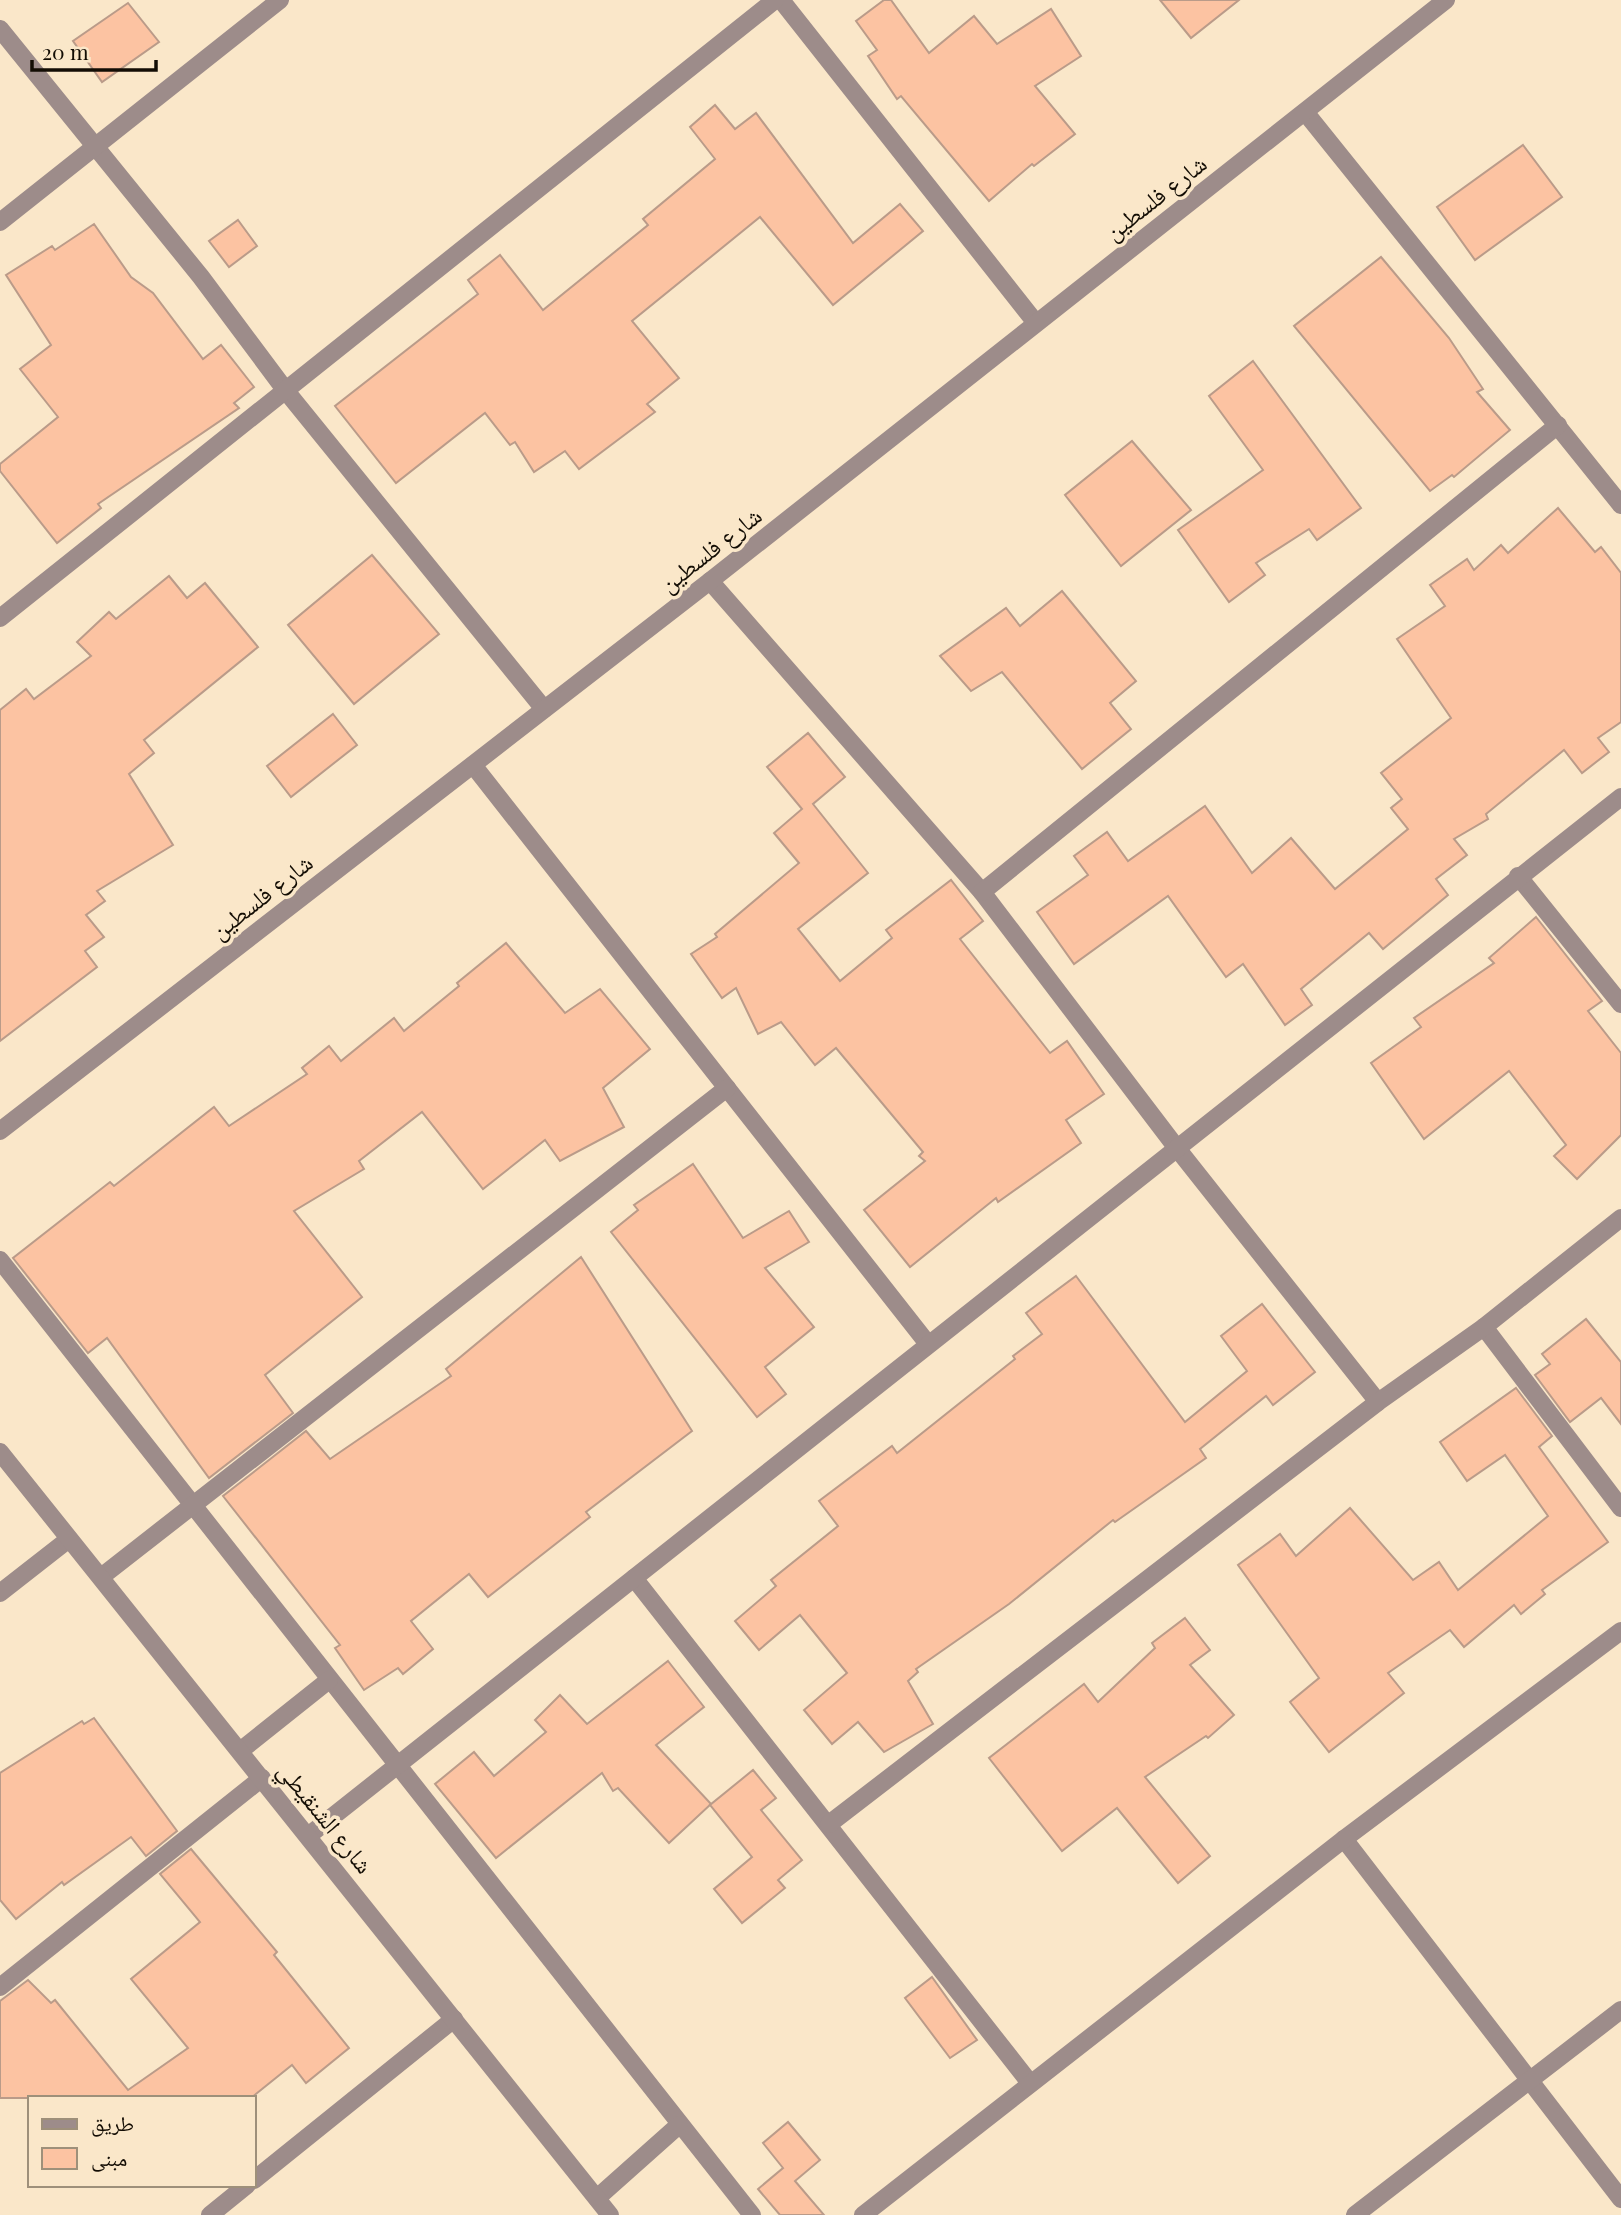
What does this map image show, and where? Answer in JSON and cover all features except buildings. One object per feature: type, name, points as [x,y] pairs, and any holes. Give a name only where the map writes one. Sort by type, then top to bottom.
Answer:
[{"type":"street","points":[[0,222],[280,0]]},
{"type":"street","points":[[0,618],[775,0]]},
{"type":"street","points":[[781,0],[1036,324]]},
{"type":"street","name":"شارع فلسطين","points":[[0,1131],[710,582],[1446,0]]},
{"type":"street","points":[[0,29],[201,277],[286,391],[544,709]]},
{"type":"street","points":[[1306,112],[1621,505]]},
{"type":"street","points":[[982,892],[1558,425]]},
{"type":"street","points":[[710,582],[982,892],[1176,1147],[1378,1402]]},
{"type":"street","points":[[473,765],[929,1344]]},
{"type":"street","points":[[309,1836],[1621,797]]},
{"type":"street","points":[[1518,876],[1621,1004]]},
{"type":"street","points":[[101,1577],[727,1088]]},
{"type":"street","points":[[829,1825],[1378,1402],[1484,1327],[1621,1219]]},
{"type":"street","points":[[0,1260],[194,1502],[396,1767],[752,2215]]},
{"type":"street","points":[[1484,1327],[1621,1508]]},
{"type":"street","name":"شارع الشنقيطي","points":[[0,1452],[610,2215]]},
{"type":"street","points":[[0,1593],[69,1539]]},
{"type":"street","points":[[635,1578],[1030,2083]]},
{"type":"street","points":[[863,2215],[1344,1839],[1621,1631]]},
{"type":"street","points":[[240,1751],[329,1680]]},
{"type":"street","points":[[0,1987],[262,1778]]},
{"type":"street","points":[[1344,1839],[1621,2199]]},
{"type":"street","points":[[1355,2215],[1621,2010]]},
{"type":"street","points":[[256,2178],[454,2019]]},
{"type":"street","points":[[597,2198],[679,2125]]},
{"type":"street","points":[[210,2215],[245,2187]]}]
